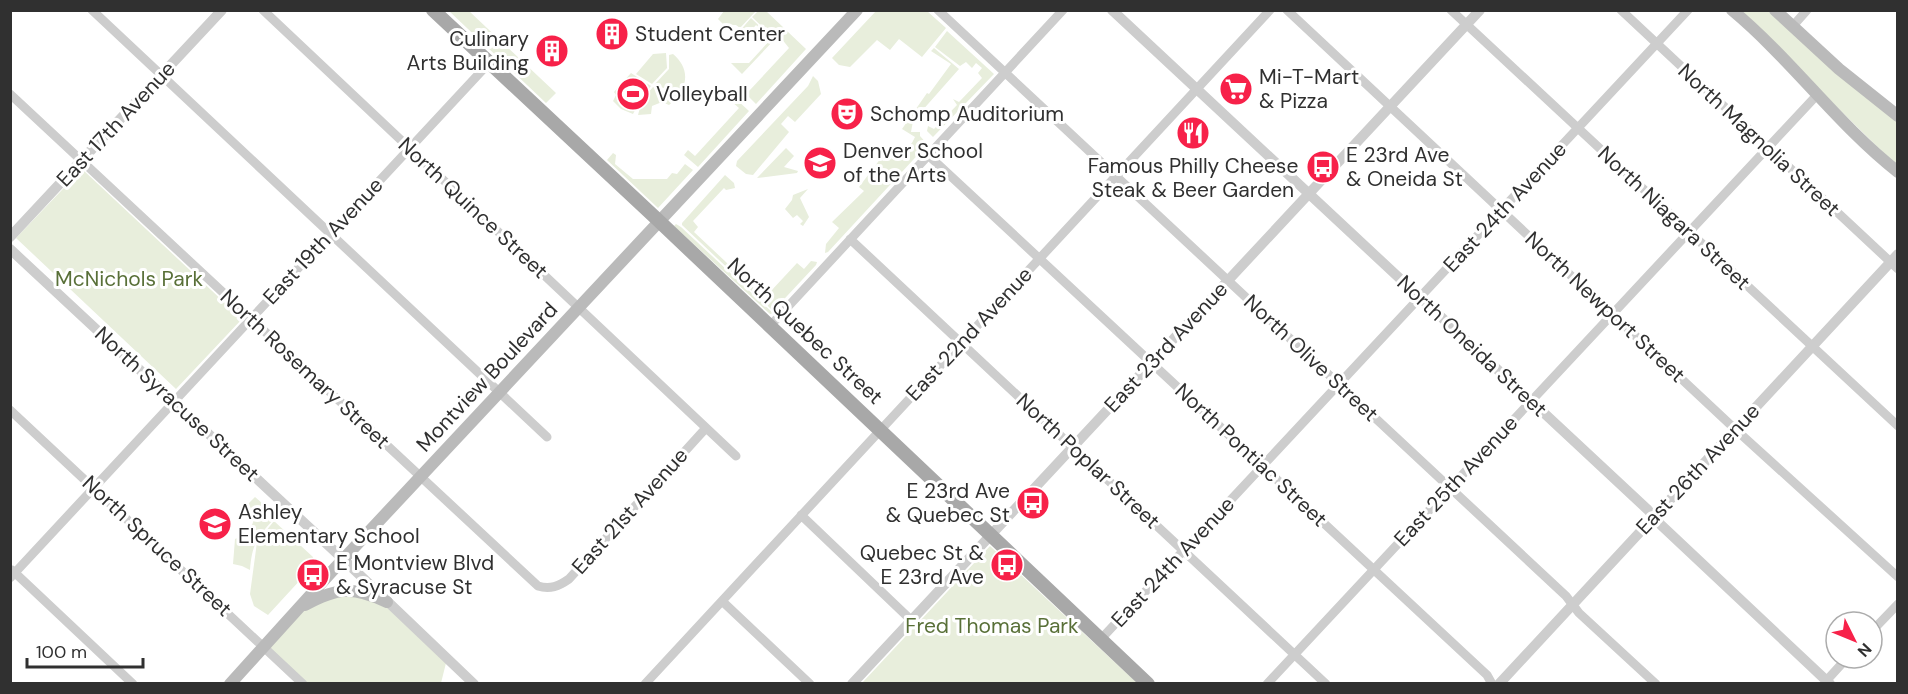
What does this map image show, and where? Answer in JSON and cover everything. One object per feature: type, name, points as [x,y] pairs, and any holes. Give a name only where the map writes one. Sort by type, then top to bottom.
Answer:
[{"type":"main road","name":"North Quebec Street","points":[[433,10],[1148,684]]},
{"type":"main road","name":"Montview Boulevard","points":[[230,684],[343,559],[857,10]]},
{"type":"main road","points":[[1732,10],[1771,46],[1846,126],[1898,172]]},
{"type":"main road","points":[[1775,10],[1839,69],[1898,116]]},
{"type":"main road","points":[[296,610],[324,595],[346,589],[363,592],[387,602]]},
{"type":"street","points":[[92,10],[547,437]]},
{"type":"street","name":"East 17th Avenue","points":[[10,237],[222,10]]},
{"type":"street","name":"North Quince Street","points":[[262,10],[736,456]]},
{"type":"street","name":"North Olive Street","points":[[938,10],[1566,596],[1579,613],[1656,684]]},
{"type":"street","points":[[770,326],[1063,10]]},
{"type":"street","name":"North Oneida Street","points":[[1112,10],[1829,682]]},
{"type":"street","name":"East 22nd Avenue","points":[[645,684],[1269,10]]},
{"type":"street","name":"North Newport Street","points":[[1287,10],[1735,429],[1898,577]]},
{"type":"street","name":"North Niagara Street","points":[[1451,10],[1898,426]]},
{"type":"street","name":"East 23rd Avenue","points":[[852,684],[1480,10]]},
{"type":"street","name":"North Magnolia Street","points":[[1621,10],[1768,148],[1895,262]]},
{"type":"street","name":"East 24th Avenue","points":[[1101,639],[1688,10]]},
{"type":"street","points":[[1792,27],[1807,10]]},
{"type":"street","name":"East 19th Avenue","points":[[12,573],[94,488],[489,63]]},
{"type":"street","name":"North Rosemary Street","points":[[10,94],[533,582],[538,586],[550,588]]},
{"type":"street","name":"East 25th Avenue","points":[[1267,684],[1817,95]]},
{"type":"street","name":"North Pontiac Street","points":[[928,155],[1374,569],[1487,675],[1492,684]]},
{"type":"street","name":"North Poplar Street","points":[[850,239],[1326,684]]},
{"type":"street","name":"North Syracuse Street","points":[[10,249],[474,684]]},
{"type":"street","name":"East 26th Avenue","points":[[1499,684],[1812,346],[1895,262]]},
{"type":"street","name":"North Spruce Street","points":[[10,410],[264,645],[303,684]]},
{"type":"street","name":"East 21st Avenue","points":[[550,588],[569,579],[706,428]]},
{"type":"street","points":[[801,515],[911,620]]},
{"type":"street","points":[[12,573],[134,684]]},
{"type":"street","points":[[722,601],[810,684]]},
{"type":"street","points":[[1884,619],[1898,604]]},
{"type":"green space","points":[[759,10],[766,11],[784,28],[779,36],[773,37],[752,17]]},
{"type":"green space","points":[[449,11],[469,11],[556,93],[546,103]]},
{"type":"green space","points":[[724,11],[756,11],[740,28],[731,25],[728,29],[718,19]]},
{"type":"green space","points":[[876,11],[927,11],[946,28],[922,57],[899,39],[890,50],[877,40],[850,67],[839,65],[832,58]]},
{"type":"green space","points":[[1739,11],[1768,11],[1897,121],[1897,166]]},
{"type":"green space","points":[[751,18],[774,40],[742,74],[731,63],[749,63],[771,39],[756,25],[742,41],[737,40],[738,33]]},
{"type":"green space","points":[[787,31],[806,49],[756,104],[742,90],[745,88],[749,91],[789,48],[781,38]]},
{"type":"green space","points":[[947,31],[994,74],[933,137],[927,131],[928,126],[934,129],[957,105],[953,99],[959,102],[982,78],[978,73],[982,68],[976,63],[972,68],[966,62],[960,66],[935,47]]},
{"type":"green space","points":[[934,48],[959,69],[913,121],[911,132],[920,132],[920,136],[927,144],[825,253],[826,244],[839,228],[832,222],[864,191],[859,187],[881,158],[883,161],[898,156],[906,150],[915,137],[902,129],[951,64],[931,51]]},
{"type":"green space","points":[[666,53],[667,68],[652,84],[636,74],[653,54]]},
{"type":"green space","points":[[673,54],[685,72],[685,83],[680,93],[654,85],[669,69],[669,55]]},
{"type":"green space","points":[[631,73],[651,86],[643,95],[633,114],[621,109],[613,101],[616,95],[614,92]]},
{"type":"green space","points":[[813,76],[818,81],[821,94],[795,122],[788,116],[781,124],[789,132],[753,175],[746,174],[736,166],[737,161],[808,86]]},
{"type":"green space","points":[[653,87],[678,95],[678,97],[669,105],[662,102],[652,106],[651,114],[638,115],[642,100]]},
{"type":"green space","points":[[737,100],[749,111],[698,167],[684,155],[688,150],[695,156],[739,108],[732,102]]},
{"type":"green space","points":[[786,148],[794,156],[784,167],[798,171],[797,173],[757,178]]},
{"type":"green space","points":[[613,153],[616,155],[615,164],[633,179],[667,179],[672,173],[677,174],[685,164],[693,170],[658,208],[607,160]]},
{"type":"green space","name":"McNichols Park","points":[[82,169],[242,319],[176,389],[16,238]]},
{"type":"green space","points":[[725,175],[734,183],[735,188],[726,190],[724,188],[693,221],[698,227],[694,232],[760,294],[765,289],[770,292],[797,263],[804,269],[811,261],[817,262],[773,311],[682,225]]},
{"type":"green space","points":[[808,189],[800,198],[809,217],[803,226],[800,224],[803,221],[797,215],[793,218],[785,209],[793,195]]},
{"type":"green space","points":[[676,224],[773,313],[770,314],[674,226]]},
{"type":"green space","points":[[255,497],[277,516],[257,540],[252,553],[250,570],[233,564],[235,539],[247,533],[253,523],[254,513],[247,505]]},
{"type":"green space","points":[[274,521],[313,557],[314,565],[268,615],[254,606],[250,594],[257,542]]},
{"type":"green space","name":"Fred Thomas Park","points":[[990,546],[1137,683],[862,683]]},
{"type":"green space","points":[[324,595],[373,595],[447,659],[441,683],[303,683],[264,645],[296,610]]},
{"type":"place","name":"Student Center","points":[[612,34]]},
{"type":"place","name":"Culinary Arts Building","points":[[552,51]]},
{"type":"place","name":"Mi-T-Mart & Pizza","points":[[1236,89]]},
{"type":"place","name":"Volleyball","points":[[633,94]]},
{"type":"place","name":"Schomp Auditorium","points":[[847,114]]},
{"type":"place","name":"Famous Philly Cheese Steak & Beer Garden","points":[[1193,133]]},
{"type":"place","name":"Denver School of the Arts","points":[[820,163]]},
{"type":"place","name":"E 23rd Ave & Oneida St","points":[[1323,167]]},
{"type":"place","name":"E 23rd Ave & Quebec St","points":[[1033,503]]},
{"type":"place","name":"Ashley Elementary School","points":[[215,524]]},
{"type":"place","name":"Quebec St & E 23rd Ave","points":[[1007,565]]},
{"type":"place","name":"E Montview Blvd & Syracuse St","points":[[313,575]]}]
